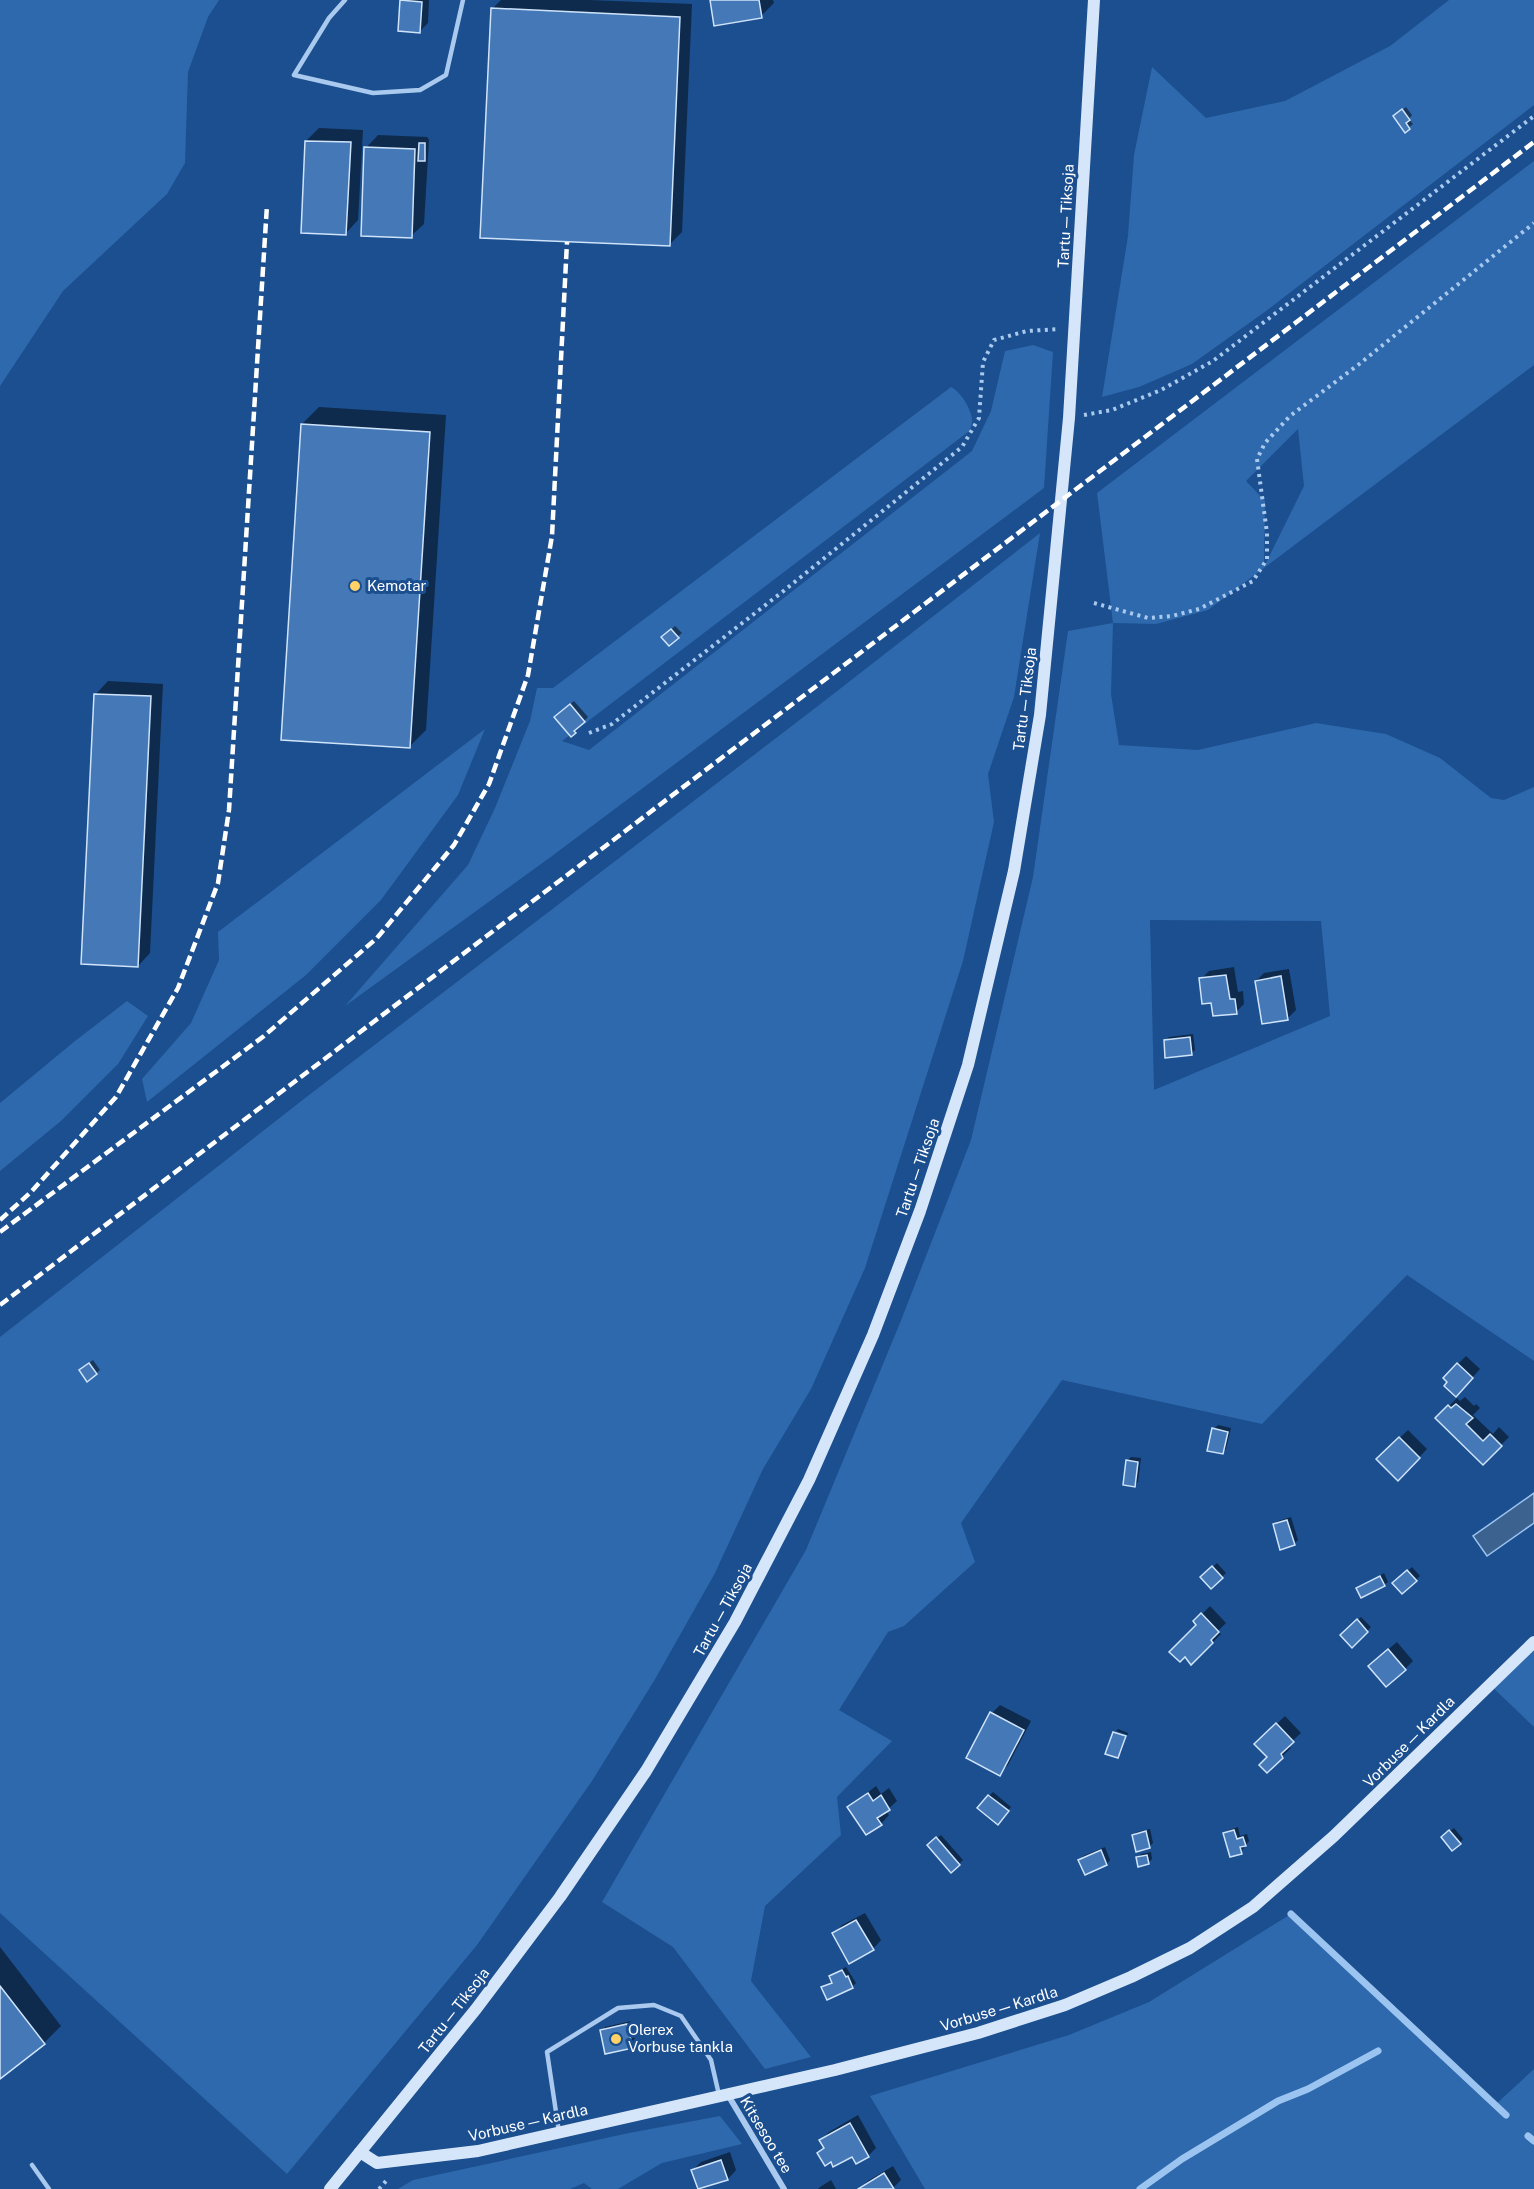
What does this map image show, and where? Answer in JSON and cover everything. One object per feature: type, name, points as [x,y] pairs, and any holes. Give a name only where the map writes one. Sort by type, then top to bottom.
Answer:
[{"type":"main road","name":"Tartu — Tiksoja","points":[[330,2189],[497,1981],[560,1897],[646,1771],[735,1622],[809,1480],[873,1335],[920,1211],[968,1065],[1014,871],[1040,715],[1069,418],[1094,0]]},
{"type":"main road","name":"Vorbuse — Kardla","points":[[360,2152],[377,2163],[478,2151],[835,2070],[978,2033],[1065,2005],[1131,1977],[1190,1948],[1253,1907],[1334,1836],[1534,1642]]},
{"type":"street","name":"Kitsesoo tee","points":[[723,2095],[784,2189]]},
{"type":"lane","points":[[345,0],[329,18],[294,75],[373,93],[420,90],[446,75],[463,0]]},
{"type":"lane","points":[[559,2132],[547,2052],[618,2008],[654,2005],[681,2016],[711,2060],[723,2095]]},
{"type":"lane","points":[[32,2165],[49,2189]]},
{"type":"path","points":[[1069,418],[1112,410],[1161,390],[1213,361],[1534,116]]},
{"type":"path","points":[[1094,603],[1148,618],[1172,616],[1199,609],[1253,581],[1267,559],[1267,532],[1257,459],[1265,443],[1290,416],[1359,365],[1534,223]]},
{"type":"path","points":[[588,733],[612,724],[781,593],[962,447],[979,418],[983,362],[994,340],[1027,331],[1074,328]]},
{"type":"path","points":[[380,2189],[386,2181]]},
{"type":"shaded area","points":[[0,0],[219,0],[208,17],[188,72],[185,163],[167,194],[63,291],[0,386]]},
{"type":"shaded area","points":[[1449,0],[1534,0],[1534,105],[1266,311],[1192,364],[1139,387],[1102,397],[1128,236],[1134,155],[1152,67],[1206,118],[1285,101],[1390,46]]},
{"type":"shaded area","points":[[1534,161],[1534,365],[1208,610],[1156,624],[1113,623],[1097,493]],"holes":[[[1298,429],[1304,486],[1264,567],[1265,501],[1246,481]]]},
{"type":"shaded area","points":[[1033,345],[1053,352],[1044,488],[552,856],[345,1006],[468,865],[495,808],[530,721],[537,688],[553,688],[951,387],[962,397],[972,418],[972,425],[968,432],[562,741],[589,750],[972,451],[991,411],[1005,351]]},
{"type":"shaded area","points":[[1040,533],[1014,697],[988,774],[994,822],[963,961],[865,1268],[811,1389],[763,1469],[715,1573],[654,1681],[592,1781],[477,1945],[287,2174],[0,1913],[0,1337],[309,1095]]},
{"type":"shaded area","points":[[1113,623],[1111,694],[1119,745],[1198,750],[1316,723],[1386,734],[1440,758],[1491,798],[1504,800],[1534,787],[1534,1361],[1407,1275],[1262,1424],[1062,1380],[961,1523],[975,1562],[904,1626],[888,1632],[839,1710],[892,1741],[837,1797],[841,1835],[765,1906],[751,1981],[811,2057],[765,2069],[673,1947],[602,1902],[806,1550],[900,1323],[971,1140],[1033,877],[1068,631]],"holes":[[[1150,920],[1321,921],[1330,1016],[1154,1090]]]},
{"type":"shaded area","points":[[485,729],[458,795],[381,900],[306,975],[147,1102],[142,1079],[191,1023],[219,960],[218,932]]},
{"type":"shaded area","points":[[127,1001],[148,1016],[118,1064],[61,1121],[0,1171],[0,1103]]},
{"type":"shaded area","points":[[1534,1493],[1534,1523],[1487,1556],[1473,1536]]},
{"type":"shaded area","points":[[1534,1642],[1534,1727],[1489,1684]]},
{"type":"shaded area","points":[[1291,1914],[1495,2105],[1534,2069],[1534,2189],[925,2189],[870,2096],[1069,2035],[1149,2002]]},
{"type":"shaded area","points":[[720,2116],[742,2144],[662,2163],[618,2189],[592,2189],[584,2183],[570,2189],[398,2189],[413,2180],[629,2133]]},
{"type":"building","points":[[400,0],[422,2],[420,33],[398,31]]},
{"type":"building","points":[[710,0],[759,0],[762,18],[714,26]]},
{"type":"building","points":[[491,8],[680,17],[670,246],[480,238]]},
{"type":"building","points":[[1402,109],[1410,120],[1406,123],[1410,129],[1405,133],[1393,116]]},
{"type":"building","points":[[305,141],[351,142],[346,235],[301,233]]},
{"type":"building","points":[[419,143],[425,143],[425,161],[418,161]]},
{"type":"building","points":[[364,147],[415,149],[412,238],[361,236]]},
{"type":"building","name":"Kemotar","points":[[301,424],[430,432],[410,748],[281,740]]},
{"type":"building","points":[[671,629],[679,638],[669,646],[661,637]]},
{"type":"building","points":[[94,694],[151,696],[138,967],[81,964]]},
{"type":"building","points":[[570,704],[585,722],[574,731],[576,733],[571,737],[554,717]]},
{"type":"building","points":[[1226,975],[1230,999],[1235,999],[1237,1014],[1213,1016],[1211,1003],[1202,1004],[1199,978]]},
{"type":"building","points":[[1281,976],[1288,1020],[1262,1024],[1255,981]]},
{"type":"building","points":[[1190,1037],[1192,1055],[1165,1058],[1164,1040]]},
{"type":"building","points":[[89,1363],[97,1374],[87,1382],[79,1370]]},
{"type":"building","points":[[1457,1363],[1473,1378],[1456,1397],[1444,1386],[1447,1382],[1443,1378]]},
{"type":"building","points":[[1456,1404],[1473,1418],[1466,1424],[1483,1441],[1490,1434],[1502,1446],[1483,1465],[1435,1418],[1448,1405],[1451,1408]]},
{"type":"building","points":[[1212,1428],[1228,1432],[1223,1454],[1207,1451]]},
{"type":"building","points":[[1399,1437],[1420,1458],[1398,1481],[1376,1459]]},
{"type":"building","points":[[1126,1460],[1138,1462],[1135,1487],[1123,1485]]},
{"type":"building","points":[[1287,1520],[1295,1545],[1280,1550],[1273,1524]]},
{"type":"building","points":[[1212,1566],[1223,1578],[1211,1589],[1200,1577]]},
{"type":"building","points":[[1407,1570],[1417,1581],[1402,1594],[1392,1583]]},
{"type":"building","points":[[1380,1576],[1385,1586],[1361,1598],[1356,1588]]},
{"type":"building","points":[[1201,1613],[1219,1632],[1211,1640],[1213,1643],[1191,1665],[1185,1657],[1180,1662],[1169,1652],[1196,1625],[1193,1621]]},
{"type":"building","points":[[1357,1619],[1368,1632],[1352,1648],[1340,1635]]},
{"type":"building","points":[[1388,1649],[1406,1670],[1386,1687],[1368,1666]]},
{"type":"building","points":[[990,1712],[1024,1730],[1000,1776],[966,1758]]},
{"type":"building","points":[[1276,1723],[1294,1742],[1281,1754],[1283,1758],[1267,1773],[1259,1765],[1267,1757],[1254,1744]]},
{"type":"building","points":[[1113,1732],[1126,1736],[1118,1758],[1105,1754]]},
{"type":"building","points":[[868,1793],[873,1801],[881,1795],[890,1810],[877,1818],[882,1825],[866,1835],[847,1807]]},
{"type":"building","points":[[988,1795],[1009,1811],[998,1825],[977,1808]]},
{"type":"building","points":[[1234,1830],[1237,1839],[1243,1837],[1246,1846],[1240,1847],[1242,1854],[1230,1857],[1223,1833]]},
{"type":"building","points":[[1449,1830],[1461,1844],[1452,1851],[1441,1837]]},
{"type":"building","points":[[1146,1831],[1150,1848],[1136,1852],[1132,1835]]},
{"type":"building","points":[[936,1837],[960,1865],[951,1873],[927,1845]]},
{"type":"building","points":[[1101,1850],[1107,1865],[1085,1875],[1078,1860]]},
{"type":"building","points":[[1147,1855],[1149,1864],[1138,1867],[1136,1857]]},
{"type":"building","points":[[856,1920],[874,1950],[849,1964],[832,1933]]},
{"type":"building","points":[[842,1970],[846,1977],[848,1976],[853,1988],[827,2000],[821,1987],[832,1983],[829,1976]]},
{"type":"building","points":[[0,1986],[45,2044],[0,2079]]},
{"type":"building","name":"Olerex Vorbuse tankla","points":[[627,2024],[633,2048],[605,2054],[600,2030]]},
{"type":"building","points":[[850,2123],[869,2157],[856,2164],[852,2157],[833,2167],[831,2162],[825,2166],[817,2153],[824,2148],[819,2140]]},
{"type":"building","points":[[721,2160],[728,2180],[698,2189],[691,2170]]},
{"type":"building","points":[[884,2173],[894,2189],[858,2189]]},
{"type":"waterway","points":[[1291,1914],[1506,2115]]},
{"type":"waterway","points":[[1140,2189],[1182,2159],[1278,2101],[1308,2089],[1378,2051]]},
{"type":"waterway","points":[[1528,2136],[1534,2141]]},
{"type":"railway","points":[[0,1305],[1534,142]]},
{"type":"railway","points":[[0,1220],[31,1192],[116,1097],[178,988],[218,883],[229,810],[267,205]]},
{"type":"railway","points":[[0,1232],[264,1036],[377,938],[454,845],[489,784],[528,675],[552,536],[567,242]]},
{"type":"place","name":"Kemotar","points":[[355,586]]},
{"type":"place","name":"Olerex Vorbuse tankla","points":[[616,2039]]}]
